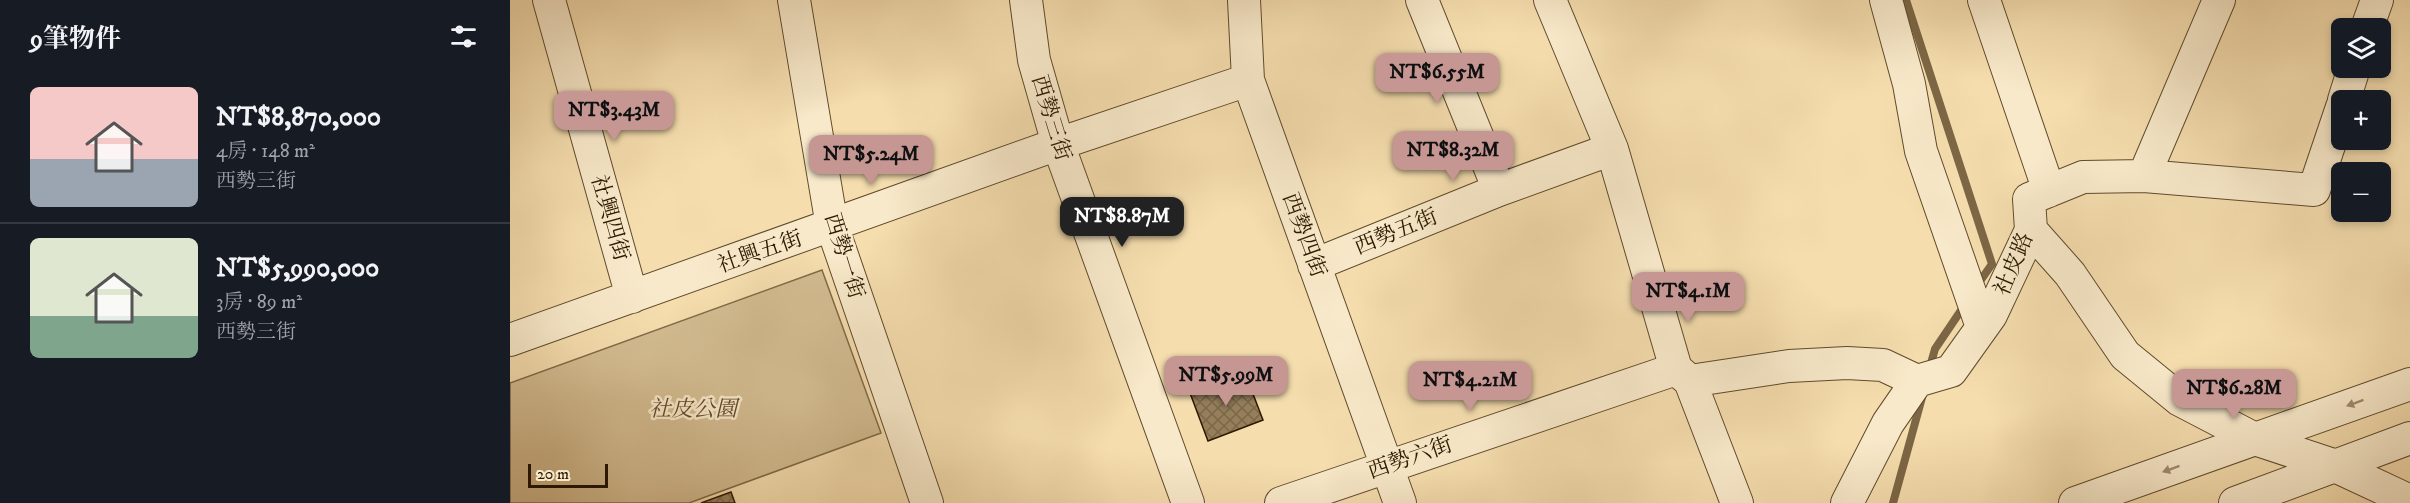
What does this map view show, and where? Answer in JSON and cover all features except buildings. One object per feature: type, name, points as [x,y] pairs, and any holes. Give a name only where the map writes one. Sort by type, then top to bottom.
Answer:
[{"type":"street","name":"社興四街","points":[[549,0],[632,297]]},
{"type":"street","name":"西勢一街","points":[[794,0],[832,226],[927,503]]},
{"type":"street","name":"西勢三街","points":[[1026,0],[1034,60],[1058,144],[1188,503]]},
{"type":"street","name":"西勢四街","points":[[1244,0],[1248,80],[1400,503]]},
{"type":"street","points":[[1422,0],[1499,190]]},
{"type":"street","points":[[1550,0],[1612,149],[1683,375],[1737,503]]},
{"type":"street","points":[[1886,0],[1909,84],[1921,151],[1983,327]]},
{"type":"street","points":[[1984,0],[2049,191]]},
{"type":"street","points":[[2144,177],[2219,0]]},
{"type":"street","points":[[2371,18],[2377,0]]},
{"type":"street","name":"社興五街","points":[[510,340],[1058,144],[1248,80]]},
{"type":"street","name":"社皮路","points":[[1917,381],[1952,371],[1983,327],[2031,230],[2029,199],[2083,177],[2144,177],[2314,190],[2331,140]]},
{"type":"street","name":"西勢五街","points":[[1314,265],[1499,190],[1612,149]]},
{"type":"street","points":[[2031,230],[2070,274],[2125,356],[2180,400],[2255,439],[2333,465],[2410,501]]},
{"type":"street","name":"西勢六街","points":[[1281,503],[1386,466],[1683,375],[1847,363],[1883,365],[1917,381]]},
{"type":"street","points":[[1847,503],[1888,423],[1917,381]]},
{"type":"street","points":[[2075,503],[2410,384]]},
{"type":"street","points":[[2235,503],[2410,438]]},
{"type":"green space","name":"社皮公園","points":[[822,270],[881,433],[689,503],[510,503],[510,383]]},
{"type":"waterway","points":[[1906,0],[1992,264],[1976,287]]},
{"type":"waterway","points":[[1929,370],[1935,349],[1966,303]]},
{"type":"waterway","points":[[1893,503],[1923,394]]}]
